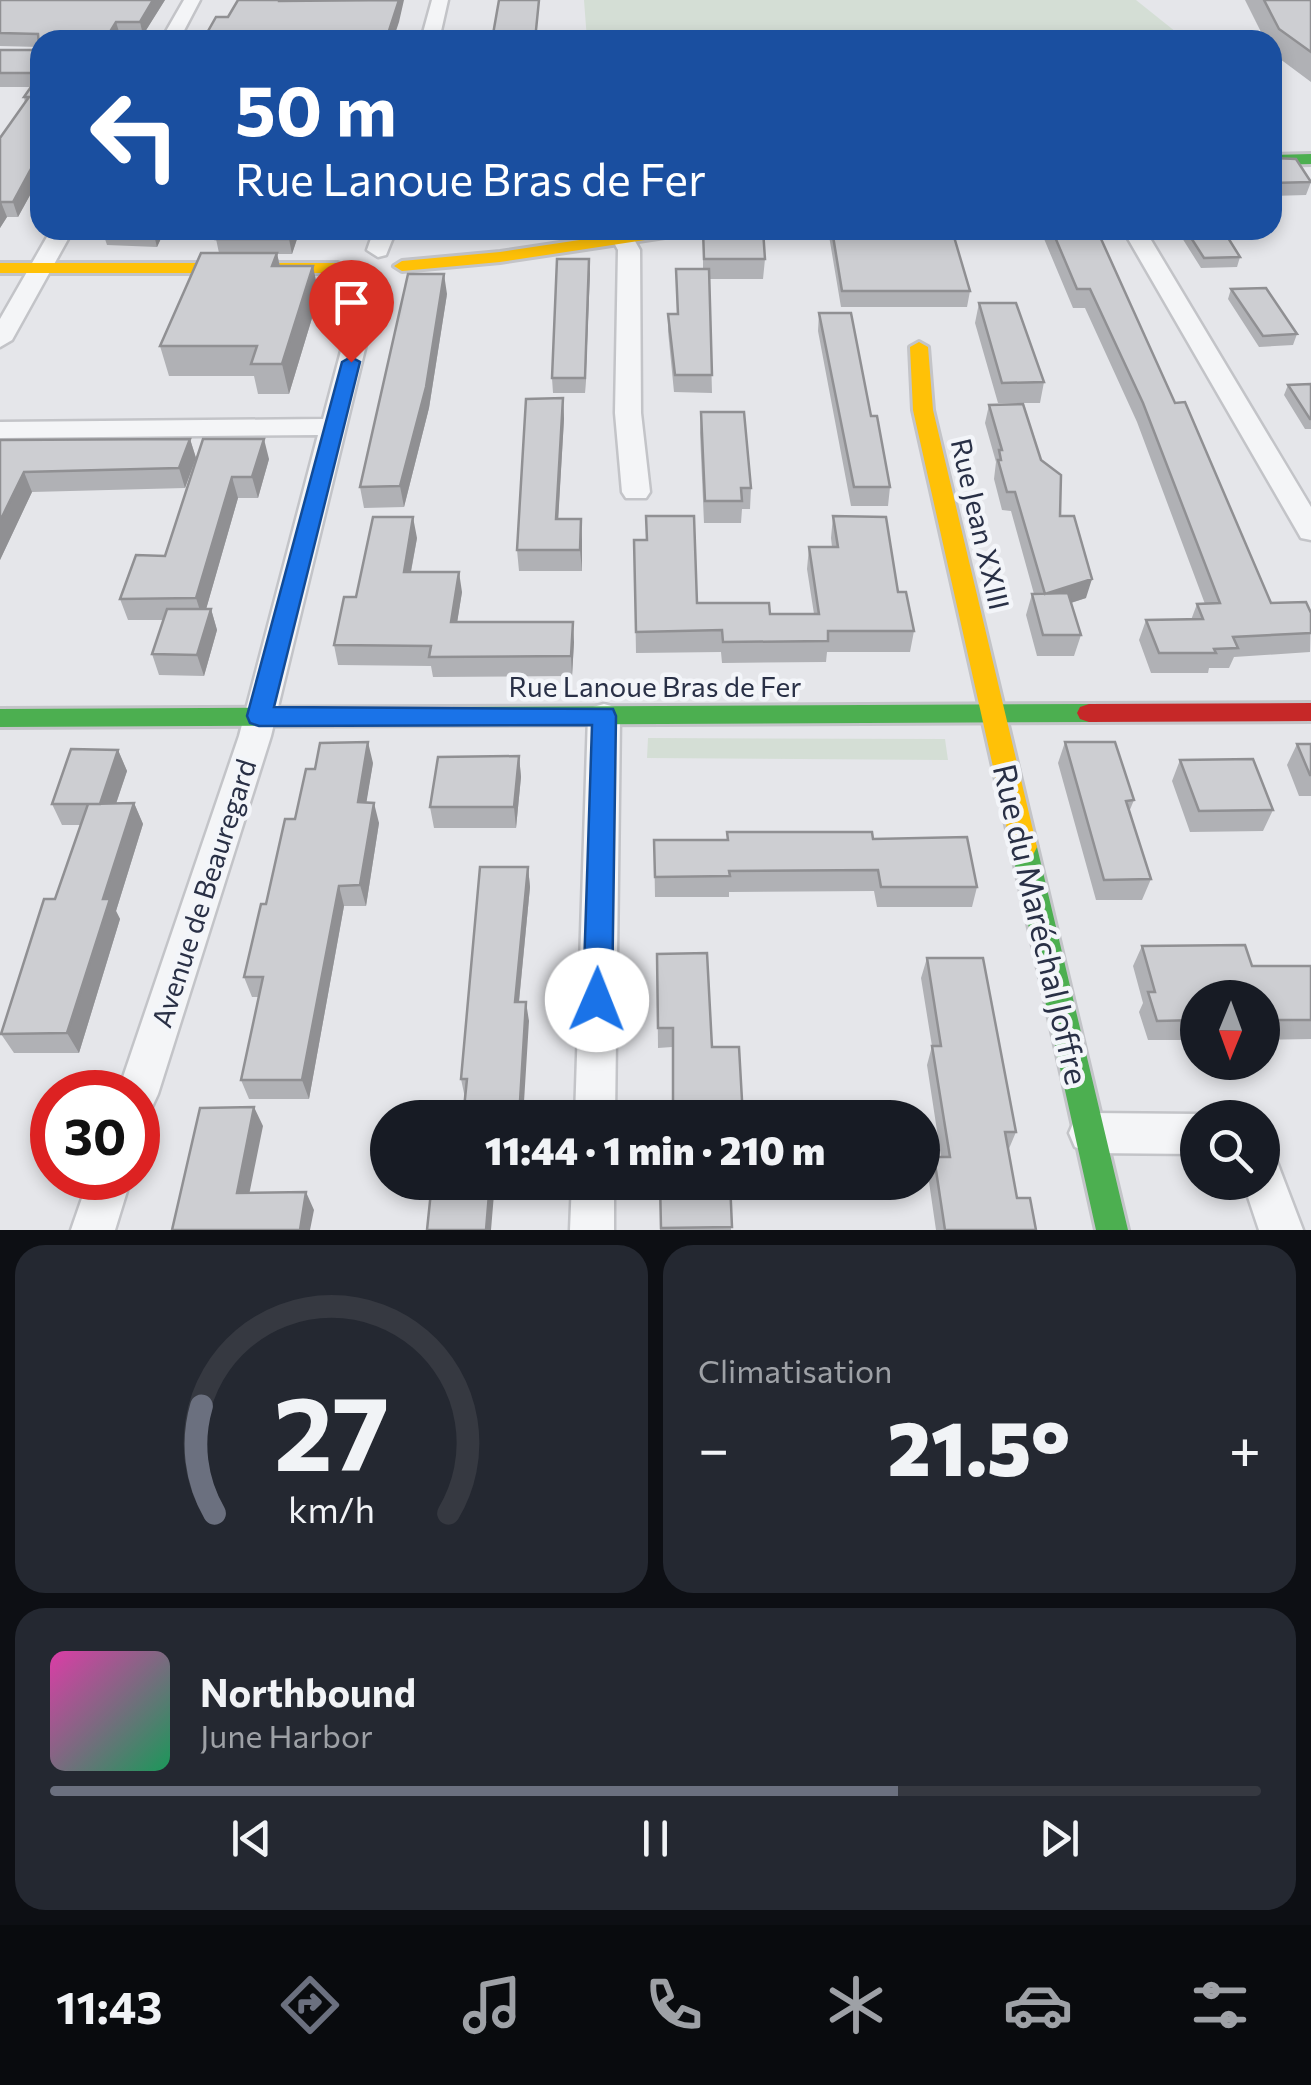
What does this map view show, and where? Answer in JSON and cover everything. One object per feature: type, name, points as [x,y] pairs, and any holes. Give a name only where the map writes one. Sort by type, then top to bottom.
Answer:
[{"type":"street","points":[[176,30],[192,0]]},
{"type":"street","points":[[432,30],[440,0]]},
{"type":"street","points":[[1282,160],[1311,159]]},
{"type":"street","points":[[0,340],[56,240]]},
{"type":"street","points":[[0,268],[338,268],[351,255],[381,240],[402,266]]},
{"type":"street","points":[[338,268],[350,281],[370,284],[388,279],[402,266],[615,240]]},
{"type":"street","points":[[624,240],[629,250],[628,413],[636,492]]},
{"type":"street","points":[[1140,240],[1311,530]]},
{"type":"street","name":"Avenue de Beauregard","points":[[146,1070],[259,716],[370,284]]},
{"type":"street","name":"Rue Jean XXIII","points":[[919,347],[923,410],[994,714]]},
{"type":"street","points":[[0,430],[333,428]]},
{"type":"street","name":"Rue Lanoue Bras de Fer","points":[[0,718],[1311,712]]},
{"type":"street","name":"Rue du Maréchal Joffre","points":[[994,714],[1112,1230]]},
{"type":"street","points":[[594,1100],[604,716]]},
{"type":"street","points":[[1090,1133],[1180,1134]]},
{"type":"street","points":[[93,1230],[103,1200]]},
{"type":"street","points":[[592,1230],[593,1200]]},
{"type":"street","points":[[1270,1200],[1281,1230]]},
{"type":"shaded area","points":[[584,0],[1136,0],[1174,30],[586,30]]},
{"type":"shaded area","points":[[648,738],[945,739],[948,760],[647,758]]},
{"type":"building","points":[[0,0],[153,0],[140,22],[116,22],[111,30],[0,33]]},
{"type":"building","points":[[238,0],[399,0],[389,30],[209,30],[216,17],[228,17]]},
{"type":"building","points":[[499,0],[539,0],[536,30],[494,30]]},
{"type":"building","points":[[1264,0],[1311,0],[1311,52],[1279,29]]},
{"type":"building","points":[[0,50],[30,50],[30,73],[0,73]]},
{"type":"building","points":[[30,88],[30,171],[13,202],[0,204],[0,138],[29,97],[24,97]]},
{"type":"building","points":[[1282,158],[1296,159],[1311,182],[1282,183]]},
{"type":"building","points":[[703,240],[764,240],[765,259],[704,259]]},
{"type":"building","points":[[834,240],[955,240],[970,291],[842,291]]},
{"type":"building","points":[[1056,240],[1102,240],[1175,403],[1185,402],[1271,603],[1306,602],[1311,613],[1311,633],[1233,637],[1238,648],[1214,649],[1216,653],[1159,653],[1146,620],[1203,619],[1197,604],[1220,603],[1143,403],[1090,289],[1077,289]]},
{"type":"building","points":[[1192,240],[1229,240],[1240,257],[1204,258]]},
{"type":"building","points":[[201,253],[277,253],[272,266],[313,266],[282,364],[251,364],[257,346],[160,346]]},
{"type":"building","points":[[557,259],[589,259],[585,378],[552,378]]},
{"type":"building","points":[[676,269],[709,269],[712,375],[675,375],[668,314],[678,314]]},
{"type":"building","points":[[408,274],[444,274],[426,387],[400,486],[360,487]]},
{"type":"building","points":[[1266,288],[1297,334],[1263,336],[1231,289]]},
{"type":"building","points":[[979,303],[1016,303],[1044,382],[1002,383]]},
{"type":"building","points":[[819,313],[851,313],[871,416],[877,416],[890,487],[854,487]]},
{"type":"building","points":[[1311,384],[1311,419],[1310,419],[1288,385]]},
{"type":"building","points":[[563,398],[556,519],[581,519],[580,550],[517,550],[526,399]]},
{"type":"building","points":[[1023,404],[1041,460],[1061,475],[1060,516],[1074,516],[1092,579],[1045,594],[1015,492],[1007,492],[998,460],[1002,450],[989,405]]},
{"type":"building","points":[[701,412],[744,412],[751,488],[741,488],[742,501],[705,501]]},
{"type":"building","points":[[190,439],[179,468],[24,472],[0,521],[0,440]]},
{"type":"building","points":[[203,439],[264,439],[252,477],[232,477],[196,598],[120,599],[136,555],[165,556]]},
{"type":"building","points":[[646,516],[694,516],[697,603],[769,603],[770,614],[819,614],[809,547],[838,547],[833,516],[886,517],[898,592],[906,592],[914,631],[828,631],[828,641],[723,642],[722,630],[636,632],[634,540],[647,540]]},
{"type":"building","points":[[373,517],[413,517],[404,572],[459,572],[451,622],[573,622],[571,656],[429,657],[431,646],[334,645],[344,597],[356,597]]},
{"type":"building","points":[[1068,593],[1081,635],[1043,635],[1032,594]]},
{"type":"building","points":[[167,609],[211,609],[197,655],[152,654]]},
{"type":"building","points":[[368,742],[358,802],[374,803],[360,885],[339,886],[302,1080],[241,1080],[263,977],[244,977],[285,819],[295,819],[306,769],[315,769],[320,743]]},
{"type":"building","points":[[1065,742],[1115,742],[1134,800],[1126,801],[1151,879],[1104,880]]},
{"type":"building","points":[[1297,744],[1311,744],[1311,775],[1310,775]]},
{"type":"building","points":[[71,749],[118,750],[100,804],[52,804]]},
{"type":"building","points":[[519,756],[514,807],[430,807],[438,757]]},
{"type":"building","points":[[1253,759],[1273,810],[1199,811],[1180,760]]},
{"type":"building","points":[[134,803],[103,899],[110,899],[67,1033],[1,1034],[44,899],[55,899],[88,804]]},
{"type":"building","points":[[727,832],[872,832],[873,839],[967,837],[977,887],[881,887],[878,870],[729,871],[730,876],[655,877],[654,840],[728,840]]},
{"type":"building","points":[[480,867],[528,867],[515,1002],[526,1002],[520,1100],[465,1100],[467,1079],[461,1079]]},
{"type":"building","points":[[1245,945],[1252,966],[1311,966],[1311,1020],[1280,1020],[1280,980],[1180,980],[1180,1020],[1157,1021],[1148,992],[1155,992],[1142,946]]},
{"type":"building","points":[[707,953],[712,1047],[739,1047],[742,1100],[673,1100],[673,1028],[658,1028],[657,954]]},
{"type":"building","points":[[927,958],[983,958],[1016,1132],[1005,1132],[1017,1198],[1030,1198],[1036,1230],[945,1230],[940,1157],[950,1157],[932,1046],[941,1046]]},
{"type":"building","points":[[254,1107],[237,1193],[306,1192],[300,1230],[172,1230],[200,1108]]},
{"type":"building","points":[[430,1200],[488,1200],[486,1230],[427,1230]]},
{"type":"building","points":[[660,1200],[731,1200],[732,1227],[661,1228]]},
{"type":"traffic: fast","points":[[1282,160],[1311,159]]},
{"type":"traffic: fast","points":[[0,718],[1089,713]]},
{"type":"traffic: fast","points":[[1024,847],[1112,1230]]},
{"type":"traffic: slow","points":[[402,266],[500,257],[612,240]]},
{"type":"traffic: slow","points":[[0,268],[338,268]]},
{"type":"traffic: slow","points":[[919,347],[923,410],[1024,847]]},
{"type":"traffic: jam","points":[[1089,713],[1311,712]]},
{"type":"route","points":[[351,362],[259,716],[604,716],[597,1000]]}]
